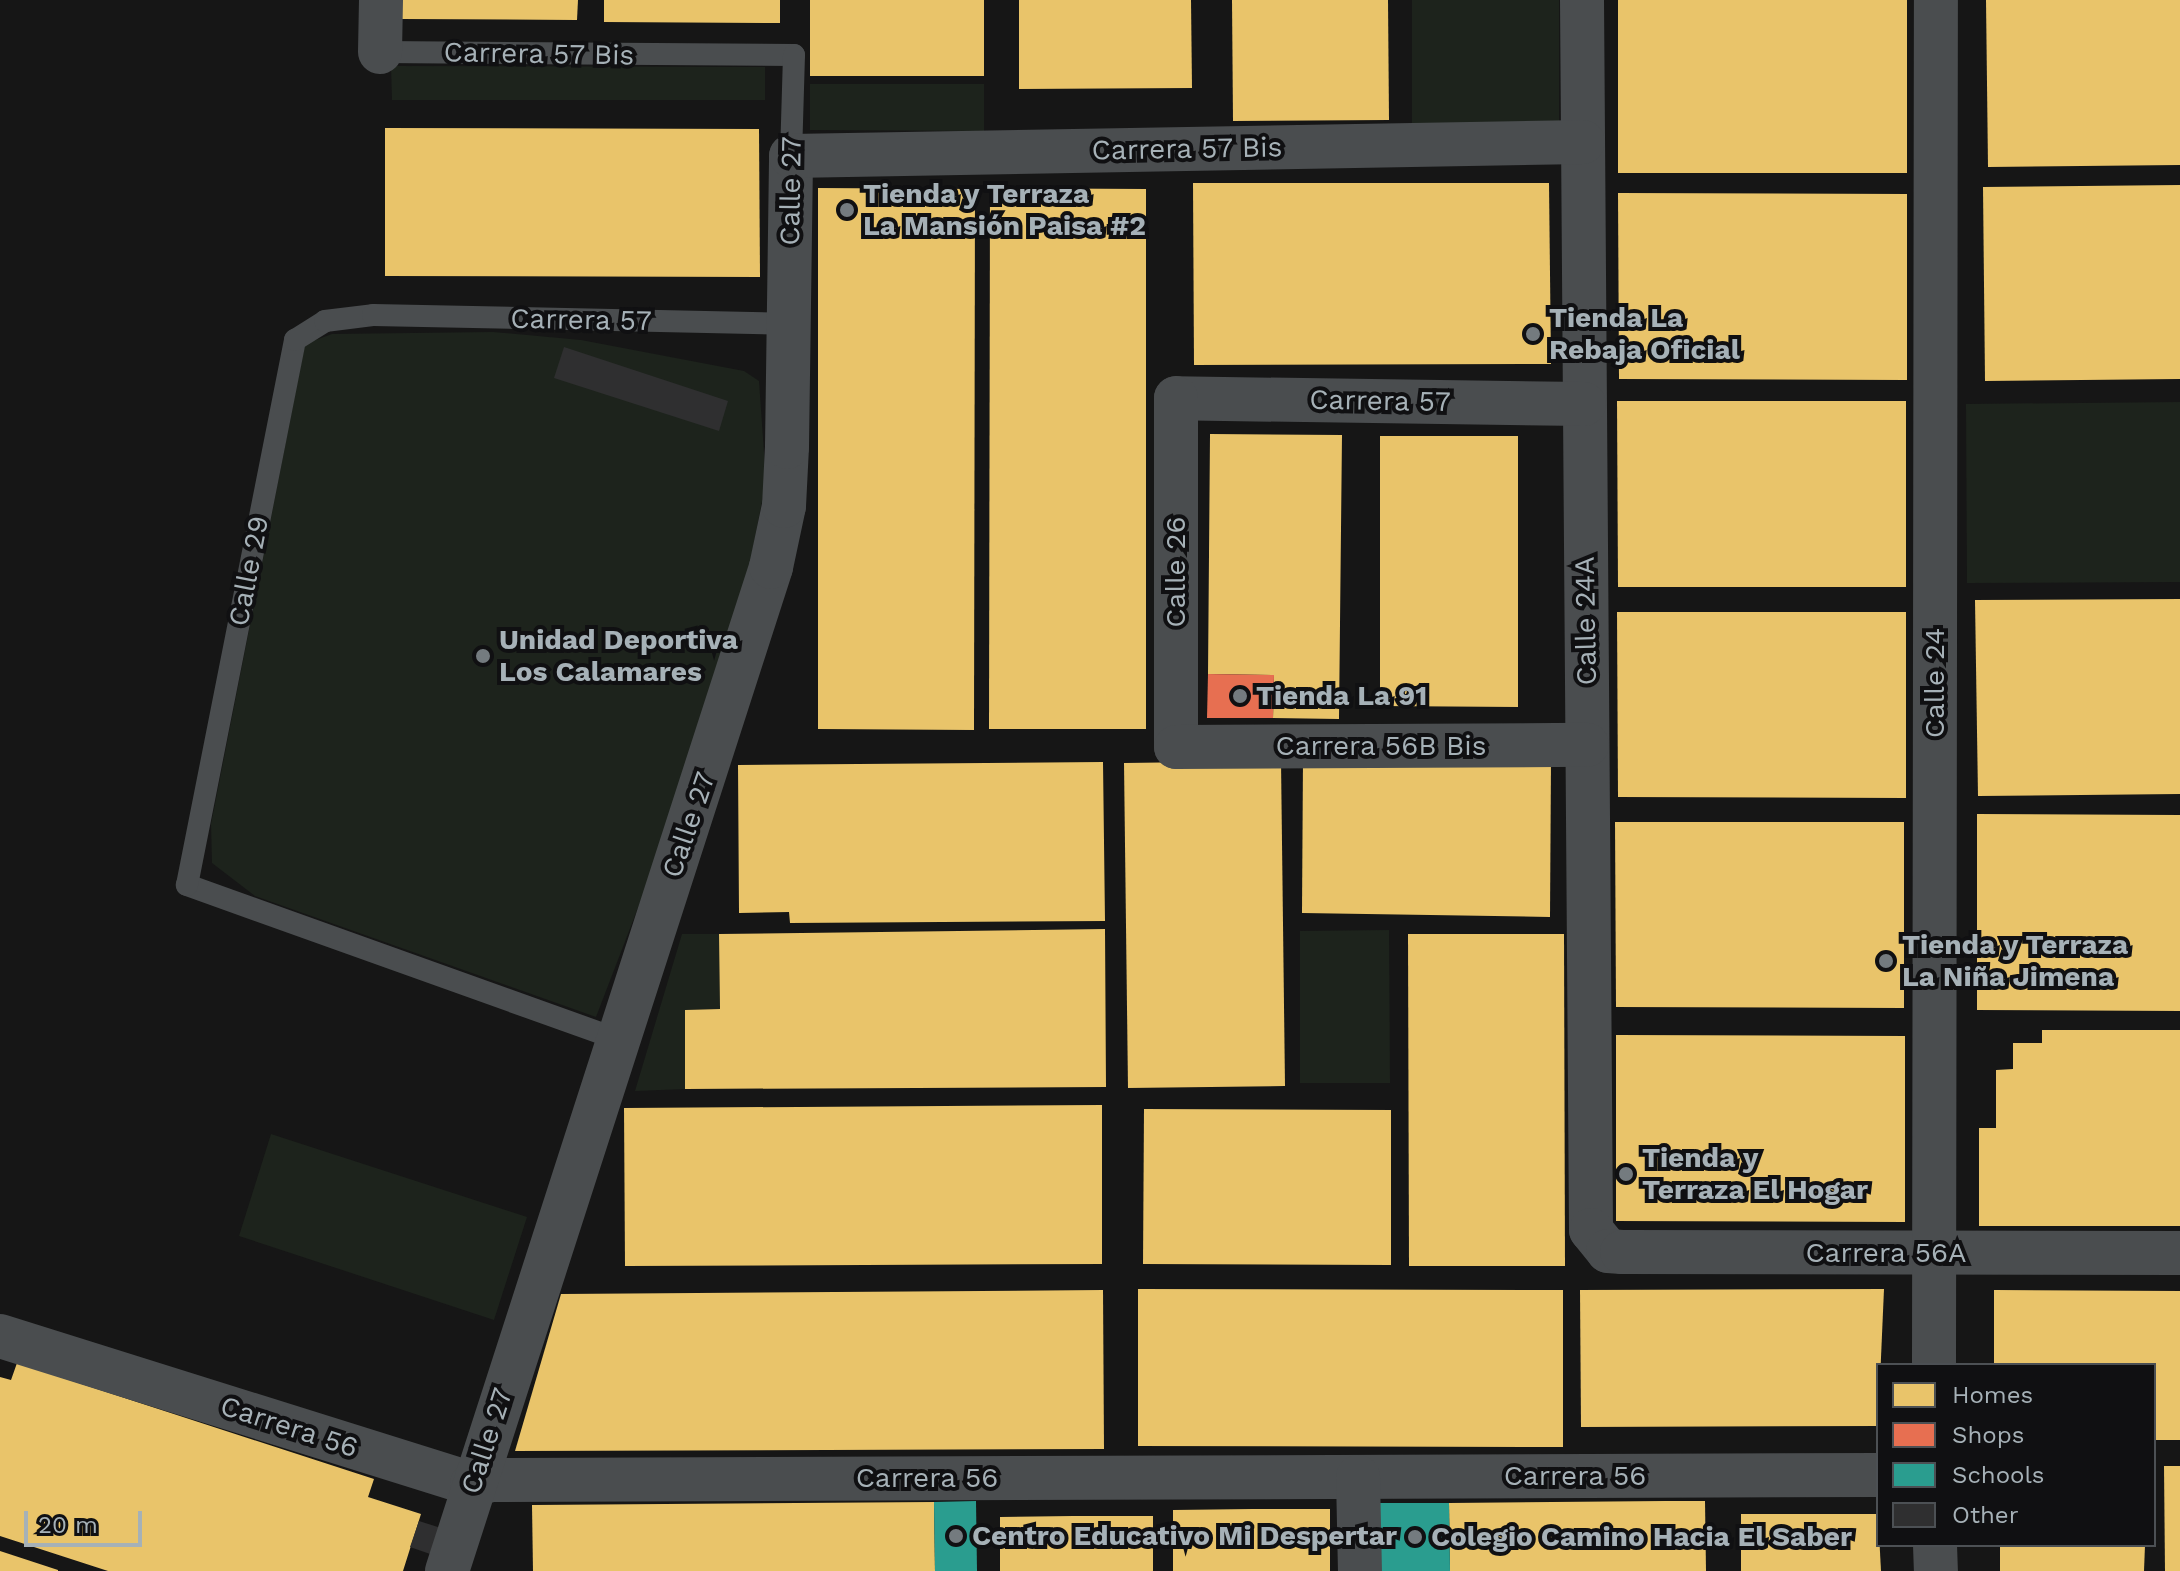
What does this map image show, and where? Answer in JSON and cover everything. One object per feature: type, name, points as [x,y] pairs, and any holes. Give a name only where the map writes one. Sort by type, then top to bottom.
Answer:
[{"type":"street","points":[[380,52],[381,0]]},
{"type":"street","name":"Calle 24A","points":[[1582,0],[1587,1214],[1597,1240]]},
{"type":"street","name":"Calle 24","points":[[1934,1363],[1936,0]]},
{"type":"street","name":"Carrera 57 Bis","points":[[791,156],[1583,142]]},
{"type":"street","name":"Calle 27","points":[[447,1571],[472,1484],[617,1039],[757,625],[784,506],[791,156]]},
{"type":"street","name":"Carrera 57","points":[[1176,398],[1584,404]]},
{"type":"street","name":"Calle 26","points":[[1176,398],[1176,747]]},
{"type":"street","name":"Carrera 56B Bis","points":[[1176,747],[1587,745]]},
{"type":"street","name":"Carrera 56A","points":[[1597,1240],[1608,1251],[1622,1252],[2180,1253]]},
{"type":"street","name":"Carrera 56","points":[[0,1336],[472,1484],[492,1480],[1876,1475]]},
{"type":"street","points":[[1358,1477],[1360,1571]]},
{"type":"street","points":[[1935,1547],[1936,1571]]},
{"type":"lane","name":"Carrera 57 Bis","points":[[380,52],[794,55]]},
{"type":"lane","name":"Calle 27","points":[[791,156],[794,55]]},
{"type":"lane","name":"Carrera 57","points":[[373,315],[788,324]]},
{"type":"lane","name":"Calle 29","points":[[373,315],[325,321],[295,340],[187,885],[617,1039]]},
{"type":"shaded area","points":[[1412,0],[1559,0],[1559,130],[1412,129]]},
{"type":"shaded area","points":[[391,66],[765,67],[765,100],[392,100]]},
{"type":"shaded area","points":[[810,84],[984,84],[984,131],[810,130]]},
{"type":"shaded area","name":"Unidad Deportiva Los Calamares","points":[[493,332],[581,340],[744,371],[759,381],[766,481],[751,558],[697,754],[596,1017],[255,896],[212,863],[211,824],[305,344],[332,334]]},
{"type":"shaded area","points":[[2180,402],[2180,582],[1967,583],[1966,404]]},
{"type":"shaded area","points":[[1389,930],[1390,1083],[1300,1083],[1300,931]]},
{"type":"shaded area","points":[[682,934],[719,934],[720,1009],[685,1010],[685,1089],[635,1091]]},
{"type":"shaded area","points":[[271,1134],[527,1217],[494,1320],[239,1236]]},
{"type":"building: Homes","points":[[402,0],[578,0],[577,20],[402,19]]},
{"type":"building: Homes","points":[[604,0],[780,0],[780,23],[604,22]]},
{"type":"building: Homes","points":[[810,0],[984,0],[984,76],[810,76]]},
{"type":"building: Homes","points":[[1019,0],[1191,0],[1192,88],[1019,89]]},
{"type":"building: Homes","points":[[1232,0],[1388,0],[1389,120],[1233,121]]},
{"type":"building: Homes","points":[[1618,0],[1907,0],[1907,173],[1618,173]]},
{"type":"building: Homes","points":[[1986,0],[2180,0],[2180,165],[1988,167]]},
{"type":"building: Homes","points":[[385,128],[759,129],[760,277],[385,276]]},
{"type":"building: Homes","points":[[1193,183],[1549,183],[1551,364],[1194,365]]},
{"type":"building: Homes","points":[[2180,185],[2180,379],[1985,381],[1983,187]]},
{"type":"building: Homes","points":[[818,188],[975,189],[974,730],[818,729]]},
{"type":"building: Homes","points":[[990,188],[1146,189],[1146,729],[989,729]]},
{"type":"building: Homes","points":[[1618,193],[1907,194],[1907,380],[1619,379]]},
{"type":"building: Homes","points":[[1617,401],[1906,401],[1906,587],[1618,587]]},
{"type":"building: Homes","points":[[1210,434],[1342,435],[1339,719],[1273,718],[1274,675],[1208,674]]},
{"type":"building: Homes","points":[[1380,436],[1518,436],[1518,707],[1380,706]]},
{"type":"building: Homes","points":[[2180,599],[2180,794],[1978,796],[1975,600]]},
{"type":"building: Homes","points":[[1617,612],[1906,612],[1906,798],[1618,797]]},
{"type":"building: Homes","points":[[1303,758],[1551,761],[1550,917],[1302,913]]},
{"type":"building: Homes","points":[[1281,761],[1285,1086],[1128,1088],[1124,763]]},
{"type":"building: Homes","points":[[1103,762],[1105,921],[790,923],[789,912],[739,913],[738,765]]},
{"type":"building: Homes","points":[[1977,814],[2180,815],[2180,1011],[1977,1010]]},
{"type":"building: Homes","points":[[1615,822],[1904,822],[1904,1008],[1616,1007]]},
{"type":"building: Homes","points":[[1105,929],[1106,1087],[685,1089],[685,1010],[720,1009],[719,934]]},
{"type":"building: Homes","points":[[1408,934],[1564,934],[1565,1266],[1409,1266]]},
{"type":"building: Homes","points":[[2042,1030],[2180,1030],[2180,1226],[1979,1226],[1979,1128],[1996,1128],[1996,1070],[2013,1069],[2013,1043],[2042,1043]]},
{"type":"building: Homes","points":[[1616,1035],[1905,1036],[1905,1222],[1616,1221]]},
{"type":"building: Homes","points":[[1102,1105],[1102,1264],[625,1266],[624,1108]]},
{"type":"building: Homes","points":[[1144,1109],[1391,1110],[1391,1265],[1143,1264]]},
{"type":"building: Homes","points":[[1138,1289],[1563,1290],[1563,1447],[1138,1446]]},
{"type":"building: Homes","points":[[1884,1289],[1881,1363],[1876,1363],[1876,1426],[1581,1427],[1580,1290]]},
{"type":"building: Homes","points":[[1103,1290],[1104,1449],[515,1451],[561,1294]]},
{"type":"building: Homes","points":[[1994,1290],[2180,1291],[2180,1440],[2156,1440],[2156,1363],[1994,1363]]},
{"type":"building: Homes","points":[[17,1363],[374,1479],[368,1497],[421,1514],[403,1571],[108,1571],[0,1536],[0,1377],[11,1380]]},
{"type":"building: Homes","points":[[2164,1466],[2180,1466],[2180,1571],[2165,1571]]},
{"type":"building: Homes","points":[[1705,1501],[1706,1571],[1450,1571],[1449,1503]]},
{"type":"building: Homes","points":[[934,1502],[935,1571],[533,1571],[532,1505]]},
{"type":"building: Homes","points":[[1330,1509],[1330,1571],[1173,1571],[1173,1510]]},
{"type":"building: Homes","points":[[1741,1514],[1876,1514],[1876,1547],[1880,1547],[1881,1571],[1741,1571]]},
{"type":"building: Homes","points":[[1153,1516],[1153,1571],[1000,1571],[1000,1517]]},
{"type":"building: Homes","points":[[2000,1547],[2145,1547],[2144,1571],[2000,1571]]},
{"type":"building: Homes","points":[[0,1551],[58,1570],[58,1571],[0,1571]]},
{"type":"building: Shops","name":"Tienda La 91","points":[[1208,674],[1274,675],[1273,718],[1207,718]]},
{"type":"building: Schools","name":"Centro Educativo Mi Despertar","points":[[976,1501],[977,1571],[935,1571],[934,1502]]},
{"type":"building: Schools","name":"Colegio Camino Hacia El Saber","points":[[1379,1503],[1449,1503],[1450,1571],[1380,1571]]},
{"type":"building: Other","points":[[564,347],[728,401],[719,431],[554,378]]},
{"type":"building: Other","points":[[419,1521],[441,1528],[433,1555],[410,1547]]},
{"type":"place","name":"Tienda y Terraza La Mansión Paisa #2","points":[[847,210]]},
{"type":"place","name":"Tienda La Rebaja Oficial","points":[[1533,334]]},
{"type":"place","name":"Unidad Deportiva Los Calamares","points":[[483,656]]},
{"type":"place","name":"Tienda La 91","points":[[1240,696]]},
{"type":"place","name":"Tienda y Terraza La Niña Jimena","points":[[1886,961]]},
{"type":"place","name":"Tienda y Terraza El Hogar","points":[[1626,1174]]},
{"type":"place","name":"Centro Educativo Mi Despertar","points":[[956,1536]]},
{"type":"place","name":"Colegio Camino Hacia El Saber","points":[[1415,1537]]}]
